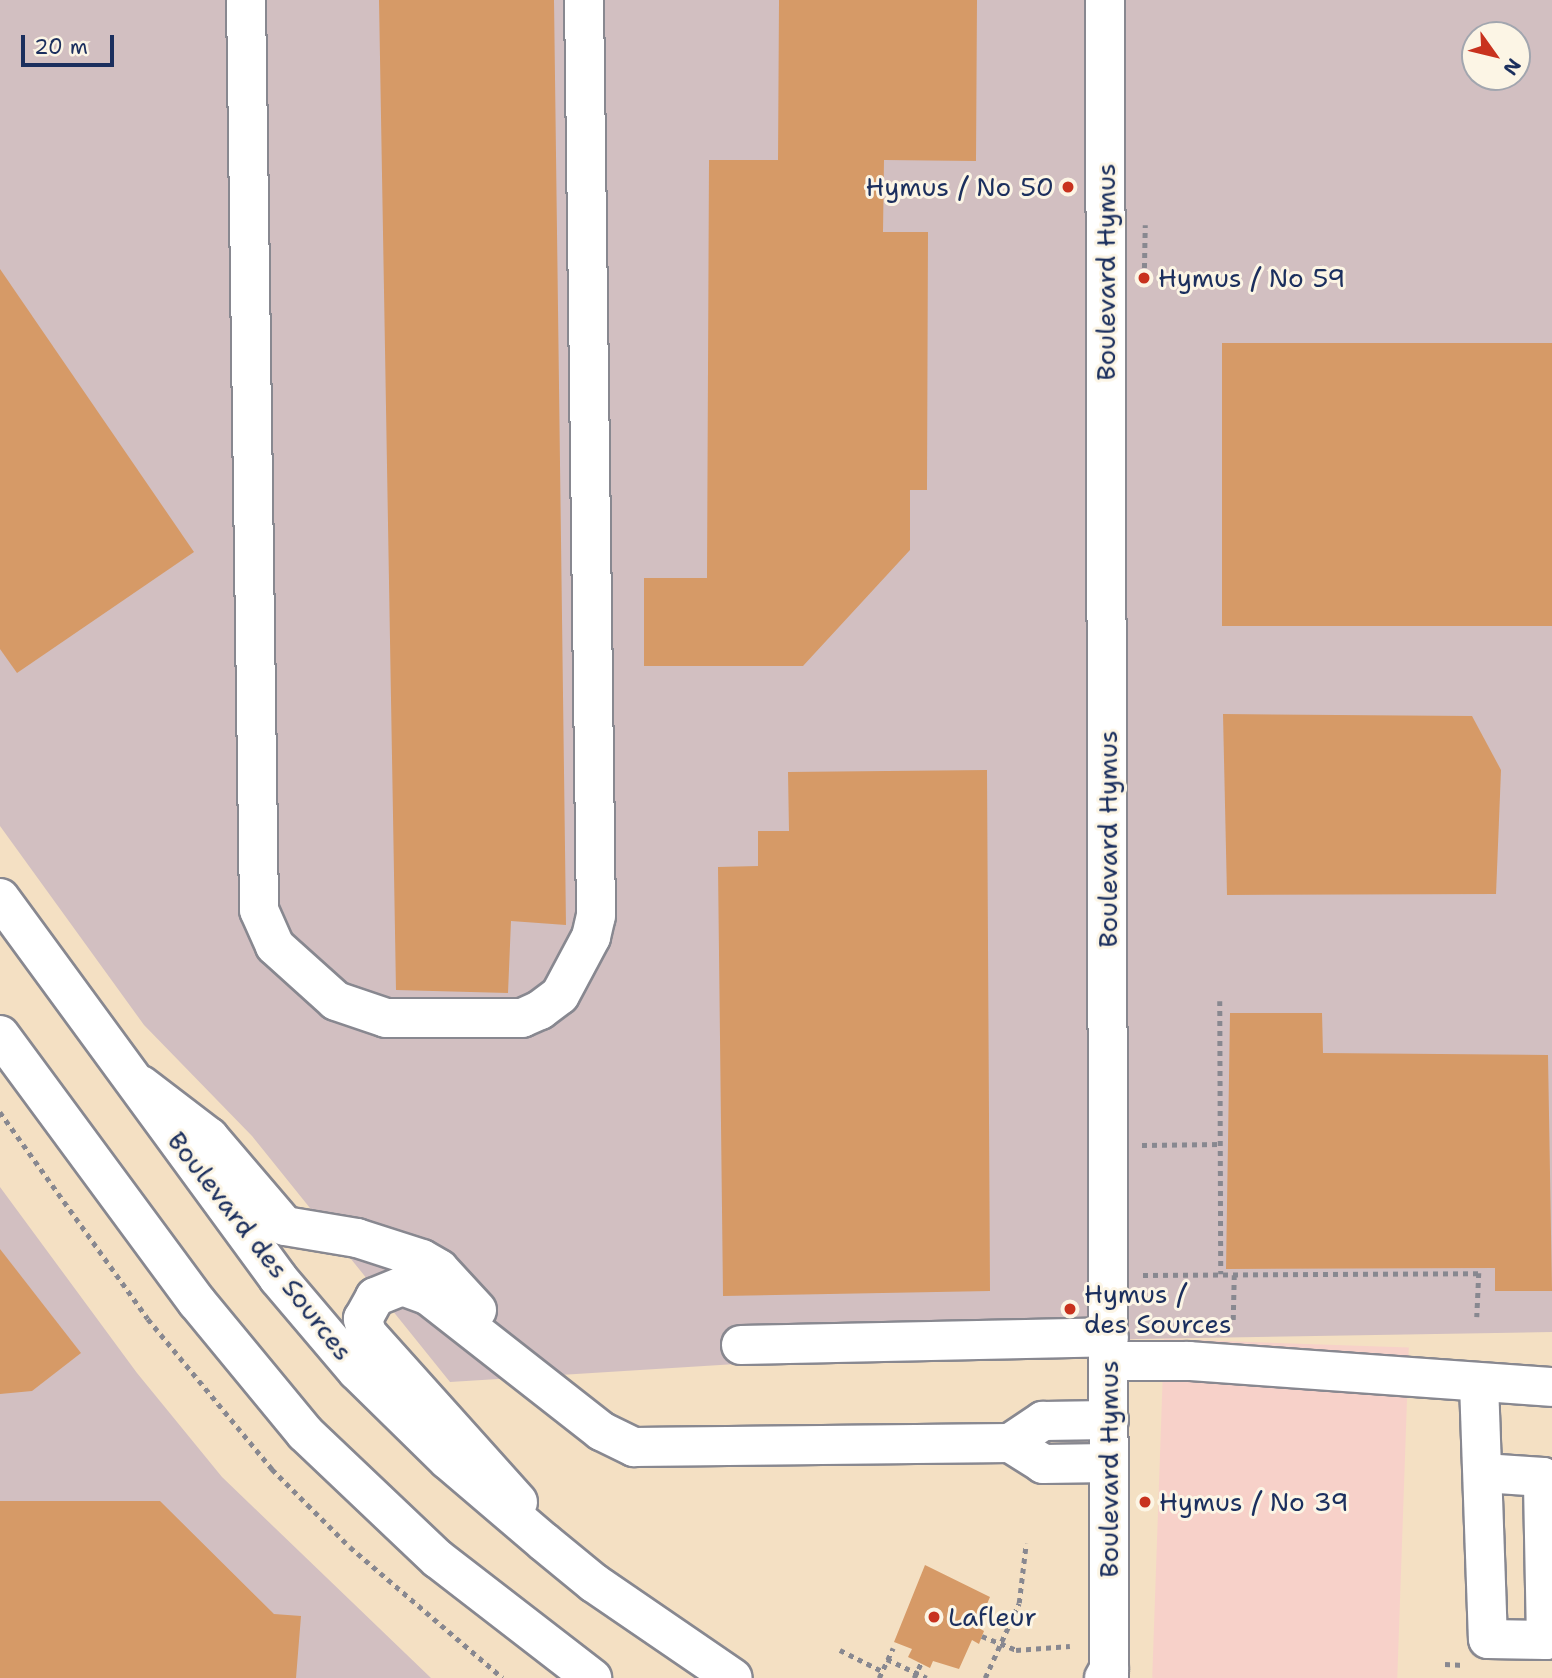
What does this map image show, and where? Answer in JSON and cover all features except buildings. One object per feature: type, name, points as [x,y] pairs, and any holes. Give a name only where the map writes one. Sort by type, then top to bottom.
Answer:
[{"type":"main road","points":[[246,0],[259,910],[275,946],[336,1001],[386,1018],[522,1018],[540,1010],[560,995],[591,937],[596,916],[584,0]]},
{"type":"main road","name":"Boulevard Hymus","points":[[1105,0],[1109,1349],[1107,1675]]},
{"type":"main road","name":"Boulevard des Sources","points":[[0,898],[278,1278],[351,1363],[448,1460],[594,1583],[733,1678]]},
{"type":"main road","points":[[0,1035],[197,1302],[305,1433],[438,1559],[592,1678]]},
{"type":"main road","points":[[131,1078],[209,1138],[285,1226],[392,1248],[439,1269],[525,1368]]},
{"type":"main road","points":[[594,1583],[387,1360],[364,1326],[367,1306],[387,1289],[415,1288],[525,1368],[601,1431],[634,1447],[1010,1443],[1043,1421],[1109,1420]]},
{"type":"main road","points":[[741,1345],[1109,1349],[1189,1361],[1552,1387]]},
{"type":"main road","points":[[1479,1383],[1483,1474]]},
{"type":"main road","points":[[1010,1443],[1042,1464],[1108,1463]]},
{"type":"path","points":[[1144,278],[1145,225]]},
{"type":"path","points":[[1220,1001],[1221,1275]]},
{"type":"path","points":[[0,1112],[148,1319],[272,1469],[351,1547],[503,1678]]},
{"type":"path","points":[[1142,1145],[1221,1143]]},
{"type":"path","points":[[1142,1275],[1479,1273],[1478,1317]]},
{"type":"path","points":[[1233,1320],[1234,1275]]},
{"type":"path","points":[[985,1678],[1019,1603],[1026,1543]]},
{"type":"path","points":[[982,1636],[1016,1650],[1070,1646]]},
{"type":"path","points":[[878,1678],[892,1648]]},
{"type":"path","points":[[840,1650],[882,1671]]},
{"type":"path","points":[[887,1659],[915,1676],[926,1678]]},
{"type":"path","points":[[915,1676],[921,1663]]},
{"type":"shaded area","points":[[0,0],[1552,0],[1552,1332],[1136,1339],[450,1382],[252,1136],[144,1025],[0,826]]},
{"type":"shaded area","points":[[0,1187],[137,1373],[222,1477],[431,1678],[0,1678]]},
{"type":"shaded area","points":[[1164,1339],[1409,1348],[1397,1678],[1152,1678]]},
{"type":"place","name":"Hymus / No 50","points":[[1068,187]]},
{"type":"place","name":"Hymus / No 59","points":[[1144,278]]},
{"type":"place","name":"Hymus / des Sources","points":[[1070,1309]]},
{"type":"place","name":"Hymus / No 39","points":[[1145,1502]]},
{"type":"place","name":"Lafleur","points":[[934,1617]]}]
